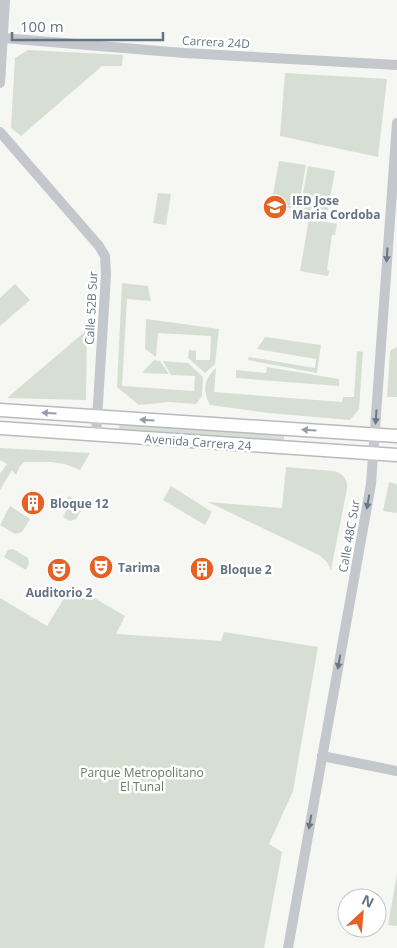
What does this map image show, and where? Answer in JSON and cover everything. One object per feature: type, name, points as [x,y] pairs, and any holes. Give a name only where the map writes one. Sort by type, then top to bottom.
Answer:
[{"type":"main road","name":"Avenida Carrera 24","points":[[0,410],[397,436]]},
{"type":"main road","name":"Avenida Carrera 24","points":[[0,428],[397,455]]},
{"type":"street","points":[[0,83],[5,0]]},
{"type":"street","name":"Carrera 24D","points":[[3,38],[184,53],[397,65]]},
{"type":"street","name":"Calle 48C Sur","points":[[288,948],[369,495],[374,453],[397,123]]},
{"type":"street","name":"Calle 52B Sur","points":[[0,132],[99,246],[104,256],[106,275],[96,435]]},
{"type":"street","points":[[322,756],[397,771]]},
{"type":"green space","points":[[28,50],[123,55],[122,66],[102,66],[21,136],[11,128],[15,58]]},
{"type":"green space","points":[[285,73],[387,79],[378,157],[280,136]]},
{"type":"green space","points":[[279,161],[306,165],[298,210],[271,205]]},
{"type":"green space","points":[[308,166],[335,171],[327,214],[300,209]]},
{"type":"green space","points":[[158,193],[171,194],[166,225],[153,223]]},
{"type":"green space","points":[[309,219],[337,224],[335,235],[332,235],[327,270],[329,271],[328,276],[300,271]]},
{"type":"green space","points":[[122,283],[148,286],[151,301],[127,299],[122,386],[194,391],[195,376],[171,375],[163,361],[188,363],[203,377],[202,396],[196,404],[169,402],[139,405],[117,387]]},
{"type":"green space","points":[[15,284],[30,300],[0,326],[0,298]]},
{"type":"green space","points":[[146,319],[219,329],[215,364],[205,373],[188,358],[189,350],[196,351],[196,360],[210,360],[211,336],[158,333],[156,357],[145,349]]},
{"type":"green space","points":[[87,330],[86,400],[7,398]]},
{"type":"green space","points":[[265,337],[321,345],[317,373],[248,360],[249,357],[315,368],[316,359],[257,349]]},
{"type":"green space","points":[[397,347],[397,397],[387,397],[390,352]]},
{"type":"green space","points":[[357,351],[363,352],[359,409],[350,420],[268,413],[210,405],[207,400],[205,385],[209,376],[216,368],[214,392],[342,402],[343,397],[354,397]]},
{"type":"green space","points":[[154,360],[160,361],[169,374],[142,373]]},
{"type":"green space","points":[[267,367],[339,379],[339,386],[236,378],[236,370],[266,373]]},
{"type":"green space","points":[[120,421],[284,433],[284,442],[119,430]]},
{"type":"green space","points":[[0,448],[90,453],[80,470],[65,464],[51,462],[24,462],[16,475],[12,470],[0,490],[0,474],[7,464],[0,460]]},
{"type":"green space","points":[[286,467],[333,471],[340,473],[346,479],[347,489],[331,570],[327,562],[319,555],[208,502],[282,508]]},
{"type":"green space","points":[[389,482],[397,484],[397,513],[383,511]]},
{"type":"green space","points":[[171,486],[212,512],[205,525],[163,500]]},
{"type":"green space","points":[[69,496],[84,505],[76,519],[70,521],[63,517],[68,507],[64,504]]},
{"type":"green space","points":[[10,506],[30,519],[22,532],[15,534],[0,525]]},
{"type":"green space","points":[[13,549],[28,558],[29,563],[26,570],[4,557],[8,550]]},
{"type":"green space","name":"Parque Metropolitano El Tunal","points":[[72,585],[125,616],[116,634],[221,641],[224,632],[318,647],[293,791],[269,844],[282,852],[264,948],[0,948],[0,598],[47,626]]},
{"type":"green space","points":[[397,874],[397,926],[388,925]]},
{"type":"place","name":"IED Jose Maria Cordoba","points":[[275,207]]},
{"type":"place","name":"Bloque 12","points":[[33,503]]},
{"type":"place","name":"Tarima","points":[[101,567]]},
{"type":"place","name":"Bloque 2","points":[[202,569]]},
{"type":"place","name":"Auditorio 2","points":[[59,570]]}]
